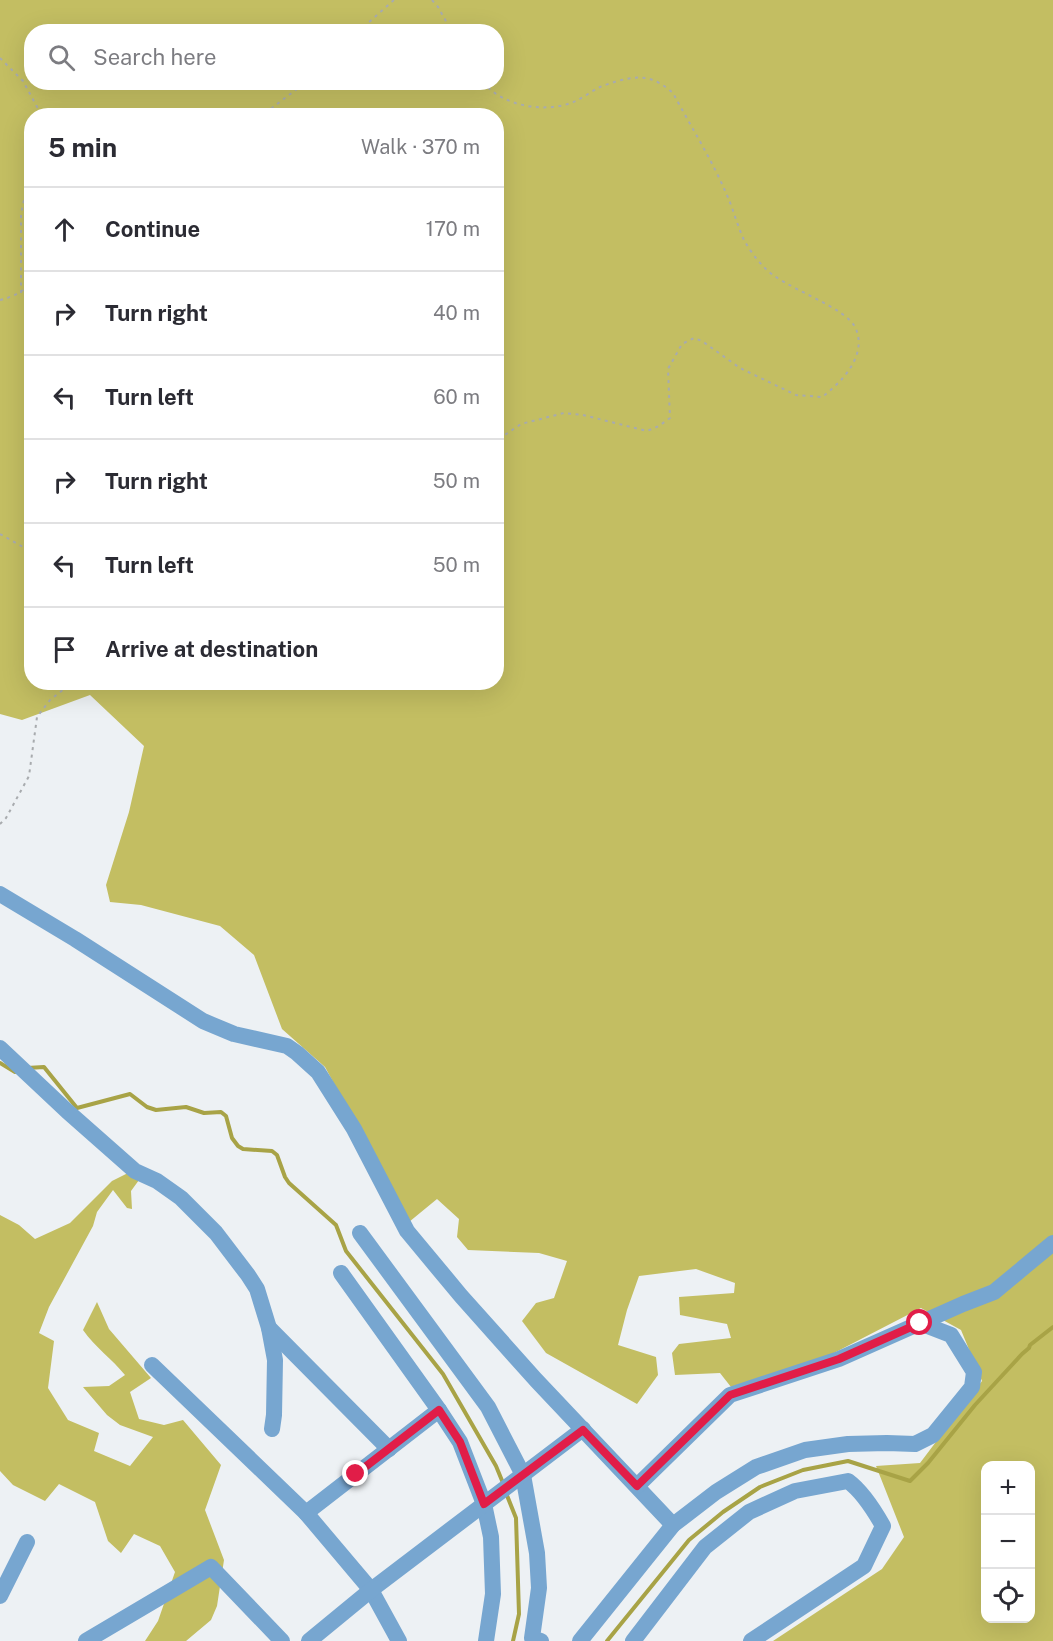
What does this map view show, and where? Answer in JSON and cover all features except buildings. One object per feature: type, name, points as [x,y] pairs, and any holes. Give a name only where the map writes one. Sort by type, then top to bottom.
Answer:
[{"type":"street","points":[[0,894],[204,1021],[234,1034],[287,1046],[318,1072],[354,1129],[407,1231],[460,1296],[673,1525]]},
{"type":"street","points":[[0,1048],[135,1171],[157,1181],[181,1198],[216,1233],[238,1260],[257,1289],[269,1328],[275,1360],[272,1429]]},
{"type":"street","points":[[360,1233],[488,1407],[519,1478],[537,1553],[539,1588],[532,1638],[541,1641]]},
{"type":"street","points":[[637,1486],[730,1395],[839,1359],[994,1292],[1053,1243]]},
{"type":"street","points":[[341,1273],[460,1442],[488,1501],[493,1594],[486,1641]]},
{"type":"street","points":[[580,1641],[673,1525],[716,1492],[756,1467],[805,1449],[848,1444],[915,1444],[933,1435],[972,1387],[974,1372],[951,1335],[920,1323]]},
{"type":"street","points":[[269,1328],[389,1449]]},
{"type":"street","points":[[152,1365],[306,1513],[371,1590],[399,1641]]},
{"type":"street","points":[[306,1513],[439,1410]]},
{"type":"street","points":[[309,1641],[371,1590],[583,1430]]},
{"type":"street","points":[[633,1641],[705,1547],[749,1512],[795,1491],[848,1481],[856,1487],[883,1526],[864,1566],[751,1641]]},
{"type":"street","points":[[0,1596],[27,1542]]},
{"type":"street","points":[[86,1641],[211,1567],[282,1641]]},
{"type":"path","points":[[367,24],[394,0]]},
{"type":"path","points":[[432,0],[447,24]]},
{"type":"path","points":[[0,58],[24,83]]},
{"type":"path","points":[[489,90],[508,102],[527,106],[552,107],[574,102],[600,87],[632,78],[646,78],[661,83],[673,93],[726,192],[745,241],[764,268],[846,316],[855,327],[858,339],[855,360],[834,388],[822,397],[796,395],[740,368],[702,340],[694,338],[682,344],[668,369],[670,418],[659,426],[647,431],[583,415],[564,413],[521,424],[504,436]]},
{"type":"path","points":[[28,90],[38,108]]},
{"type":"path","points":[[272,108],[296,90]]},
{"type":"path","points":[[21,293],[21,214],[24,200]]},
{"type":"path","points":[[0,300],[11,298],[24,291]]},
{"type":"path","points":[[0,534],[24,548]]},
{"type":"path","points":[[0,824],[6,818],[29,776],[37,717],[50,700],[63,690]]},
{"type":"shaded area","points":[[0,0],[1053,0],[1053,1641],[773,1641],[882,1569],[904,1537],[876,1466],[920,1463],[982,1381],[961,1330],[921,1308],[832,1354],[731,1387],[720,1373],[675,1375],[672,1353],[679,1344],[731,1338],[727,1324],[680,1315],[679,1297],[734,1293],[735,1283],[696,1269],[639,1276],[618,1345],[656,1357],[658,1375],[637,1404],[546,1353],[522,1321],[536,1303],[554,1298],[567,1261],[539,1253],[468,1250],[457,1237],[459,1219],[437,1199],[409,1222],[325,1067],[282,1029],[254,955],[220,926],[141,905],[110,902],[106,885],[129,812],[144,746],[90,695],[22,720],[0,714]]},
{"type":"shaded area","points":[[128,1173],[139,1180],[131,1191],[132,1209],[127,1208],[113,1190],[97,1212],[93,1226],[49,1307],[39,1333],[54,1341],[48,1388],[68,1420],[99,1433],[94,1451],[130,1466],[153,1437],[120,1425],[107,1415],[83,1387],[109,1386],[125,1375],[83,1330],[97,1302],[109,1329],[151,1378],[130,1392],[139,1419],[164,1425],[183,1420],[221,1465],[205,1510],[224,1560],[217,1606],[211,1620],[186,1641],[145,1641],[158,1621],[175,1572],[160,1546],[134,1534],[121,1553],[108,1541],[95,1502],[59,1484],[45,1501],[13,1485],[0,1471],[0,1215],[19,1225],[35,1239],[70,1223],[112,1181]]},
{"type":"waterway","points":[[0,1063],[15,1072]]},
{"type":"waterway","points":[[27,1068],[44,1067],[77,1108],[130,1094],[147,1107],[156,1110],[186,1107],[204,1113],[221,1112],[226,1116],[232,1138],[238,1146],[243,1149],[272,1151],[277,1155],[289,1183],[336,1225],[346,1251],[443,1374],[496,1466],[503,1483]]},
{"type":"waterway","points":[[607,1641],[689,1540],[723,1512],[760,1487],[803,1470],[848,1461],[910,1481],[1030,1345],[1053,1327]]},
{"type":"waterway","points":[[506,1493],[516,1518],[519,1614],[513,1641]]},
{"type":"route","points":[[356,1474],[439,1410],[460,1442],[484,1504],[583,1430],[637,1486],[730,1395],[839,1359],[920,1323]]}]
